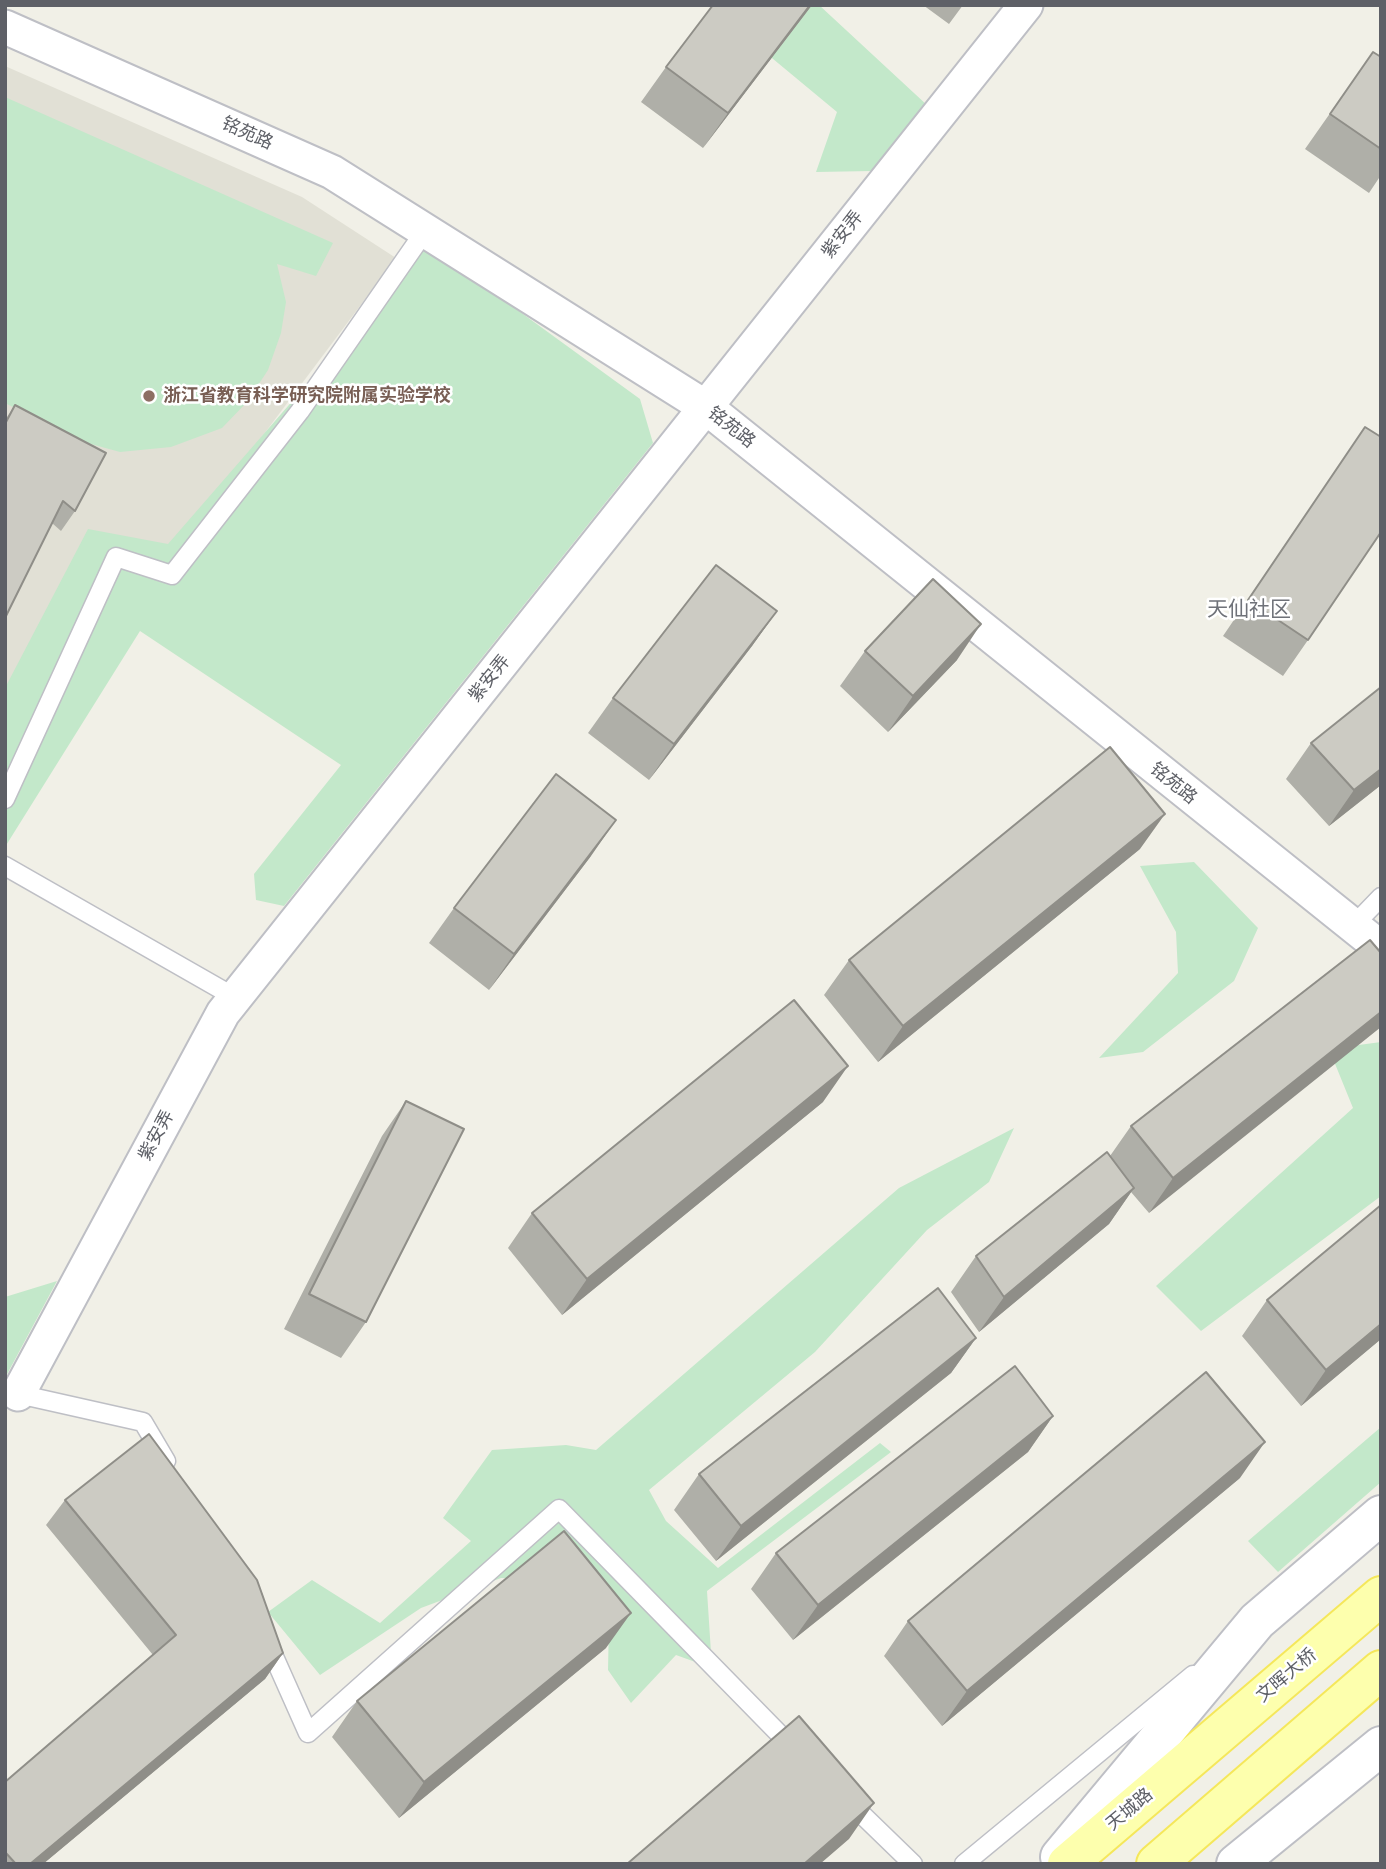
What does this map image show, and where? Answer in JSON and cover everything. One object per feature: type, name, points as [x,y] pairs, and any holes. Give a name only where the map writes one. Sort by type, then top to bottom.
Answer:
[{"type":"main road","name":"文晖大桥","points":[[1193,1757],[1381,1596]]},
{"type":"main road","points":[[1156,1864],[1381,1670]]},
{"type":"main road","name":"天城路","points":[[1067,1864],[1193,1757]]},
{"type":"street","name":"紫安弄","points":[[18,1394],[223,1013],[1026,5]]},
{"type":"street","name":"铭苑路","points":[[5,27],[332,172],[706,408],[1352,928],[1381,948]]},
{"type":"street","points":[[1054,1864],[1257,1621],[1381,1515]]},
{"type":"street","points":[[1239,1862],[1381,1746]]},
{"type":"lane","points":[[5,799],[116,557],[172,575],[300,411],[425,231]]},
{"type":"lane","points":[[5,866],[236,998]]},
{"type":"lane","points":[[1352,928],[1381,897]]},
{"type":"lane","points":[[18,1394],[143,1422],[178,1480]]},
{"type":"lane","points":[[258,1622],[308,1733],[559,1509],[808,1763]]},
{"type":"lane","points":[[964,1864],[1257,1621]]},
{"type":"lane","points":[[836,1790],[913,1864]]},
{"type":"shaded area","name":"浙江省教育科学研究院附属实验学校","points":[[5,66],[302,197],[396,258],[171,558],[5,766]]},
{"type":"green space","points":[[708,5],[819,5],[928,106],[872,171],[816,172],[837,112]]},
{"type":"green space","points":[[5,97],[333,243],[316,276],[277,264],[286,302],[281,333],[268,370],[247,402],[222,428],[171,447],[120,452],[80,441],[5,403]]},
{"type":"green space","points":[[428,245],[640,399],[653,443],[284,906],[256,900],[254,874],[341,765],[140,631],[5,847],[5,688],[88,529],[168,544]]},
{"type":"green space","points":[[1194,862],[1258,928],[1234,981],[1143,1052],[1099,1058],[1178,973],[1176,932],[1140,866]]},
{"type":"green space","points":[[1381,1042],[1381,1196],[1201,1331],[1156,1286],[1353,1108],[1329,1049]]},
{"type":"green space","points":[[1014,1128],[989,1182],[927,1230],[815,1352],[649,1490],[666,1521],[718,1568],[880,1443],[891,1452],[707,1591],[712,1668],[676,1655],[631,1703],[608,1670],[609,1622],[594,1580],[501,1578],[421,1608],[320,1675],[268,1612],[312,1580],[380,1623],[471,1541],[443,1518],[492,1450],[566,1445],[596,1450],[899,1188]]},
{"type":"green space","points":[[57,1281],[5,1378],[5,1297]]},
{"type":"green space","points":[[1381,1427],[1381,1482],[1278,1572],[1248,1541]]},
{"type":"building","points":[[713,5],[810,5],[728,113],[666,67]]},
{"type":"building","points":[[1373,52],[1381,57],[1381,149],[1330,114]]},
{"type":"building","points":[[15,405],[106,453],[75,511],[63,501],[5,618],[5,424]]},
{"type":"building","points":[[1365,427],[1381,437],[1381,532],[1308,640],[1248,600]]},
{"type":"building","points":[[716,565],[777,611],[674,744],[613,698]]},
{"type":"building","points":[[933,579],[981,624],[913,696],[865,651]]},
{"type":"building","points":[[1381,687],[1381,769],[1354,790],[1311,743]]},
{"type":"building","points":[[1110,747],[1165,814],[903,1026],[849,960]]},
{"type":"building","points":[[556,774],[616,820],[514,954],[454,908]]},
{"type":"building","points":[[1370,940],[1381,953],[1381,1012],[1173,1178],[1131,1126]]},
{"type":"building","points":[[794,1000],[848,1066],[587,1279],[532,1213]]},
{"type":"building","points":[[406,1101],[464,1129],[366,1322],[309,1294]]},
{"type":"building","points":[[1107,1152],[1134,1188],[1004,1297],[976,1256]]},
{"type":"building","points":[[1381,1205],[1381,1324],[1326,1370],[1267,1300]]},
{"type":"building","points":[[938,1288],[976,1338],[741,1526],[699,1474]]},
{"type":"building","points":[[1015,1366],[1053,1416],[818,1605],[776,1553]]},
{"type":"building","points":[[1206,1372],[1265,1442],[967,1691],[908,1621]]},
{"type":"building","points":[[149,1434],[257,1580],[283,1653],[30,1864],[16,1864],[5,1852],[5,1782],[176,1635],[65,1500]]},
{"type":"building","points":[[564,1531],[631,1613],[424,1782],[357,1701]]},
{"type":"building","points":[[799,1716],[874,1803],[804,1864],[627,1864]]},
{"type":"place","name":"浙江省教育科学研究院附属实验学校","points":[[149,396]]},
{"type":"district","name":"天仙社区","points":[[1249,610]]}]
